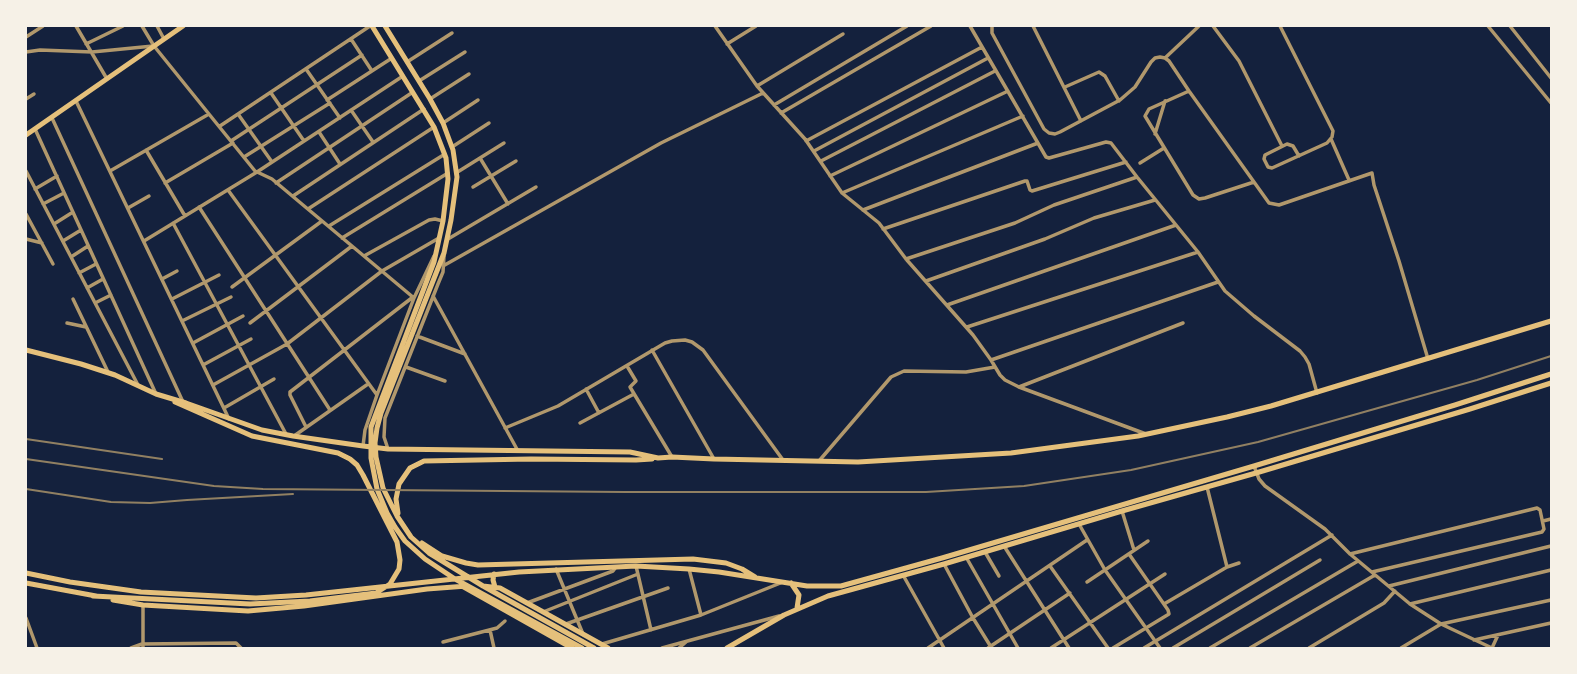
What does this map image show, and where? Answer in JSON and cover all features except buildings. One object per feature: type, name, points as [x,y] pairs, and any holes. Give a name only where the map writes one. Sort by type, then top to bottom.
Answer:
[{"type":"main road","points":[[26,135],[164,39],[176,28],[183,26]]},
{"type":"main road","points":[[371,26],[424,108],[434,127],[445,154],[448,173],[443,221],[424,298],[381,413],[377,428],[376,450],[380,478],[387,498],[412,537],[440,561],[594,648]]},
{"type":"main road","points":[[385,26],[443,123],[452,147],[456,173],[456,187],[448,239],[444,253],[371,427],[370,450],[372,469],[378,489],[387,513],[405,541],[425,559],[441,571],[582,648]]},
{"type":"main road","points":[[384,45],[393,39]]},
{"type":"main road","points":[[401,522],[396,507],[399,484],[402,477],[410,468],[424,460],[636,460],[672,456],[714,459],[865,462],[1011,453],[1146,434],[1227,417],[1317,393],[1551,321]]},
{"type":"main road","points":[[26,350],[54,356],[108,373],[252,436],[338,453],[350,459],[357,465],[363,475],[397,542],[400,551],[399,569],[395,578],[390,584],[376,593],[310,601],[250,604],[93,596]]},
{"type":"main road","points":[[26,574],[140,592],[256,598],[306,595],[494,574],[556,569],[636,566],[689,569],[818,587],[841,586],[942,558],[1254,466],[1455,405],[1551,374]]},
{"type":"main road","points":[[1524,383],[1524,388],[1527,391]]},
{"type":"main road","points":[[728,648],[797,608],[828,596],[966,558],[1470,410],[1551,383]]},
{"type":"main road","points":[[1512,386],[1514,390],[1513,395]]},
{"type":"main road","points":[[164,397],[183,402],[262,430],[363,446],[388,449],[630,452],[658,458]]},
{"type":"main road","points":[[412,537],[442,556],[466,563],[493,564],[693,559],[726,563],[758,578]]},
{"type":"main road","points":[[494,574],[493,580],[495,587]]},
{"type":"main road","points":[[26,583],[143,606],[248,611],[304,606],[427,589],[461,586],[495,587],[608,648]]},
{"type":"main road","points":[[791,583],[799,595],[797,608]]},
{"type":"main road","points":[[461,586],[572,648]]},
{"type":"street","points":[[26,37],[42,26]]},
{"type":"street","points":[[76,26],[107,79]]},
{"type":"street","points":[[86,44],[123,26]]},
{"type":"street","points":[[142,26],[154,46],[195,94],[209,114],[257,172],[268,176],[293,196],[414,298]]},
{"type":"street","points":[[157,26],[164,39]]},
{"type":"street","points":[[220,126],[371,26]]},
{"type":"street","points":[[715,26],[757,86],[814,151],[842,193],[883,228],[906,259],[966,327],[1005,380],[1019,387],[1146,434]]},
{"type":"street","points":[[727,44],[756,26]]},
{"type":"street","points":[[774,106],[907,26]]},
{"type":"street","points":[[780,113],[931,26]]},
{"type":"street","points":[[970,26],[1045,156],[1049,158],[1110,142],[1198,252],[1218,282],[1235,300],[1300,351],[1309,364],[1317,393]]},
{"type":"street","points":[[992,26],[992,33],[1044,129],[1049,133],[1058,134],[1119,101],[1135,87],[1155,58],[1160,57],[1169,61],[1267,201],[1275,205],[1372,173],[1374,185],[1399,261],[1428,359]]},
{"type":"street","points":[[1033,26],[1081,121]]},
{"type":"street","points":[[1165,58],[1199,26]]},
{"type":"street","points":[[1213,26],[1243,67],[1282,146]]},
{"type":"street","points":[[1280,26],[1333,131],[1331,139],[1327,143],[1299,156],[1272,168],[1269,168],[1264,160],[1264,156],[1287,144],[1294,146],[1299,156]]},
{"type":"street","points":[[1488,26],[1551,103]]},
{"type":"street","points":[[1510,26],[1551,78]]},
{"type":"street","points":[[407,62],[452,33]]},
{"type":"street","points":[[757,86],[843,34]]},
{"type":"street","points":[[351,39],[372,71]]},
{"type":"street","points":[[26,52],[40,50],[92,52],[154,46]]},
{"type":"street","points":[[806,141],[982,47]]},
{"type":"street","points":[[419,81],[465,52]]},
{"type":"street","points":[[165,183],[232,142],[362,55]]},
{"type":"street","points":[[244,157],[294,126],[392,58]]},
{"type":"street","points":[[814,151],[988,58]]},
{"type":"street","points":[[306,69],[340,118]]},
{"type":"street","points":[[821,161],[995,71]]},
{"type":"street","points":[[1065,87],[1099,72],[1105,76],[1119,101]]},
{"type":"street","points":[[430,99],[469,74]]},
{"type":"street","points":[[144,241],[257,172],[403,76]]},
{"type":"street","points":[[1189,91],[1148,109],[1145,118],[1193,195],[1197,198],[1205,198],[1254,182]]},
{"type":"street","points":[[276,183],[414,92]]},
{"type":"street","points":[[830,176],[1008,92]]},
{"type":"street","points":[[270,93],[304,141]]},
{"type":"street","points":[[444,266],[661,143],[763,93]]},
{"type":"street","points":[[26,99],[34,94]]},
{"type":"street","points":[[443,123],[478,100]]},
{"type":"street","points":[[76,101],[229,419]]},
{"type":"street","points":[[1155,134],[1165,101]]},
{"type":"street","points":[[293,196],[424,108]]},
{"type":"street","points":[[352,110],[373,142]]},
{"type":"street","points":[[110,171],[209,114]]},
{"type":"street","points":[[238,114],[272,162]]},
{"type":"street","points":[[842,193],[1022,116]]},
{"type":"street","points":[[52,118],[183,402]]},
{"type":"street","points":[[452,147],[490,123]]},
{"type":"street","points":[[308,209],[434,127]]},
{"type":"street","points":[[35,129],[156,394]]},
{"type":"street","points":[[319,132],[340,164]]},
{"type":"street","points":[[1331,139],[1349,180]]},
{"type":"street","points":[[456,173],[504,143]]},
{"type":"street","points":[[863,210],[1038,143]]},
{"type":"street","points":[[1140,163],[1164,148]]},
{"type":"street","points":[[146,150],[185,216]]},
{"type":"street","points":[[329,226],[445,154]]},
{"type":"street","points":[[480,158],[508,204]]},
{"type":"street","points":[[473,187],[516,161]]},
{"type":"street","points":[[883,228],[1025,181],[1027,181],[1030,191],[1032,191],[1126,162]]},
{"type":"street","points":[[26,171],[139,386]]},
{"type":"street","points":[[342,238],[448,173]]},
{"type":"street","points":[[35,189],[57,176]]},
{"type":"street","points":[[906,259],[1015,223],[1054,205],[1137,177]]},
{"type":"street","points":[[448,239],[536,187]]},
{"type":"street","points":[[228,190],[377,395]]},
{"type":"street","points":[[43,204],[64,193]]},
{"type":"street","points":[[128,208],[149,196]]},
{"type":"street","points":[[926,281],[1045,239],[1094,218],[1155,200]]},
{"type":"street","points":[[199,207],[330,410]]},
{"type":"street","points":[[54,224],[73,212]]},
{"type":"street","points":[[26,214],[53,264]]},
{"type":"street","points":[[364,256],[429,220],[434,219],[443,221]]},
{"type":"street","points":[[232,287],[322,221]]},
{"type":"street","points":[[173,223],[286,435]]},
{"type":"street","points":[[947,305],[1176,225]]},
{"type":"street","points":[[63,241],[81,230]]},
{"type":"street","points":[[213,385],[287,344],[382,271],[439,238]]},
{"type":"street","points":[[26,239],[42,243]]},
{"type":"street","points":[[71,257],[88,246]]},
{"type":"street","points":[[250,323],[352,246]]},
{"type":"street","points":[[363,446],[365,430],[377,395],[414,298],[436,251]]},
{"type":"street","points":[[966,327],[1198,252]]},
{"type":"street","points":[[388,449],[384,437],[385,418],[444,266],[444,253]]},
{"type":"street","points":[[79,273],[96,264]]},
{"type":"street","points":[[162,278],[177,271]]},
{"type":"street","points":[[172,299],[219,275]]},
{"type":"street","points":[[87,288],[103,279]]},
{"type":"street","points":[[991,360],[1218,282]]},
{"type":"street","points":[[95,303],[111,295]]},
{"type":"street","points":[[182,322],[217,305],[231,296]]},
{"type":"street","points":[[433,296],[518,451]]},
{"type":"street","points":[[306,427],[290,395],[290,392],[414,298]]},
{"type":"street","points":[[73,299],[108,373]]},
{"type":"street","points":[[193,343],[243,316]]},
{"type":"street","points":[[67,322],[86,327]]},
{"type":"street","points":[[1019,387],[1183,323]]},
{"type":"street","points":[[418,336],[465,354]]},
{"type":"street","points":[[203,365],[251,339]]},
{"type":"street","points":[[505,428],[558,406],[628,366],[652,350],[665,343],[678,340],[692,342],[703,350],[783,460]]},
{"type":"street","points":[[652,350],[714,459]]},
{"type":"street","points":[[628,366],[636,381],[630,387],[672,456]]},
{"type":"street","points":[[406,367],[445,381]]},
{"type":"street","points":[[819,461],[891,377],[904,371],[966,372],[995,367]]},
{"type":"street","points":[[224,408],[274,379]]},
{"type":"street","points":[[293,436],[368,384]]},
{"type":"street","points":[[586,389],[599,413]]},
{"type":"street","points":[[580,423],[634,394]]},
{"type":"street","points":[[1254,466],[1256,473],[1264,486],[1273,494],[1332,535],[1350,554],[1410,604],[1441,624],[1492,648],[1498,635]]},
{"type":"street","points":[[1207,487],[1227,567]]},
{"type":"street","points":[[1250,648],[1373,573],[1542,532],[1544,530],[1543,521],[1540,510],[1537,508],[1350,554]]},
{"type":"street","points":[[1122,511],[1134,550]]},
{"type":"street","points":[[1543,521],[1551,519]]},
{"type":"street","points":[[1079,524],[1105,570],[1160,648]]},
{"type":"street","points":[[1144,648],[1332,535]]},
{"type":"street","points":[[928,648],[1087,540]]},
{"type":"street","points":[[1087,582],[1148,541]]},
{"type":"street","points":[[1004,546],[1069,648]]},
{"type":"street","points":[[1389,586],[1551,546]]},
{"type":"street","points":[[985,552],[999,576]]},
{"type":"street","points":[[1113,648],[1168,616],[1169,612],[1129,554]]},
{"type":"street","points":[[966,558],[1018,648]]},
{"type":"street","points":[[1173,648],[1320,560]]},
{"type":"street","points":[[1210,648],[1358,561]]},
{"type":"street","points":[[1164,604],[1227,567],[1239,563]]},
{"type":"street","points":[[944,564],[990,647],[1070,593]]},
{"type":"street","points":[[636,566],[651,630]]},
{"type":"street","points":[[1050,566],[1108,648]]},
{"type":"street","points":[[526,603],[565,590],[613,571],[616,567]]},
{"type":"street","points":[[556,569],[583,634]]},
{"type":"street","points":[[689,569],[701,615]]},
{"type":"street","points":[[1410,604],[1551,570]]},
{"type":"street","points":[[543,612],[638,574]]},
{"type":"street","points":[[1051,648],[1165,574]]},
{"type":"street","points":[[904,575],[944,648]]},
{"type":"street","points":[[602,644],[701,615],[784,582]]},
{"type":"street","points":[[566,624],[668,588]]},
{"type":"street","points":[[1309,648],[1384,603],[1395,591]]},
{"type":"street","points":[[1401,648],[1441,624],[1551,600]]},
{"type":"street","points":[[142,646],[143,606]]},
{"type":"street","points":[[662,648],[784,615]]},
{"type":"street","points":[[26,618],[37,648]]},
{"type":"street","points":[[442,642],[500,627],[505,621]]},
{"type":"street","points":[[1474,640],[1551,623]]},
{"type":"street","points":[[490,630],[494,648]]},
{"type":"street","points":[[679,648],[687,641]]},
{"type":"street","points":[[191,643],[191,648]]},
{"type":"street","points":[[131,648],[191,643],[236,643],[241,648]]},
{"type":"railway","points":[[26,459],[214,486],[263,489],[624,492],[926,492],[1024,486],[1131,470],[1258,442],[1477,380],[1551,356]]},
{"type":"railway","points":[[26,439],[162,459]]},
{"type":"railway","points":[[26,489],[111,502],[150,503],[293,494]]}]
